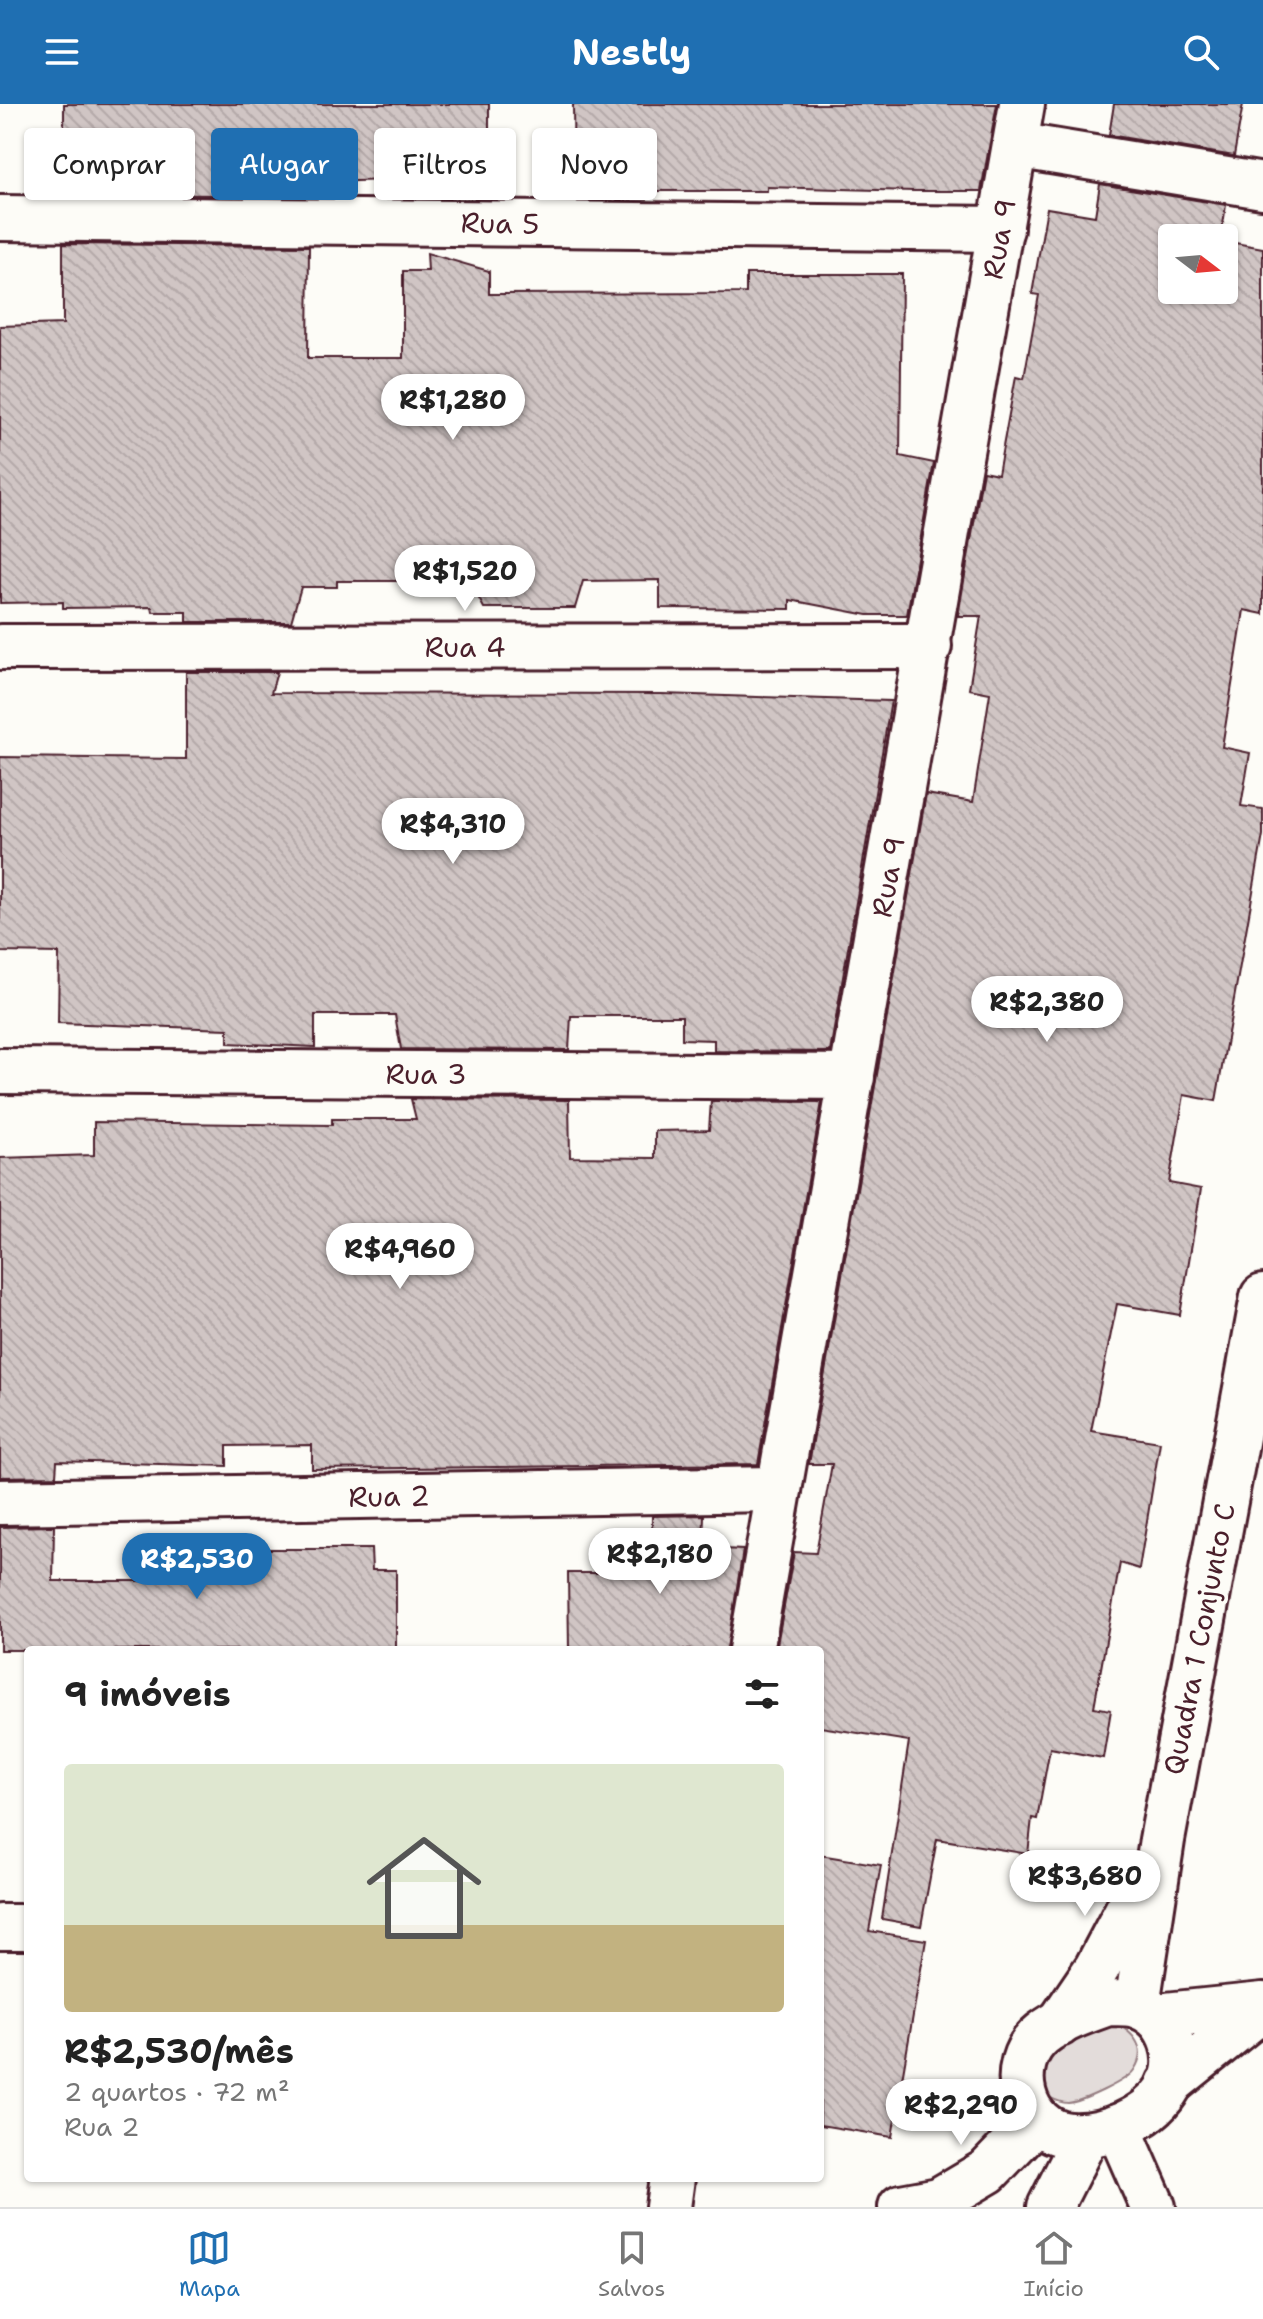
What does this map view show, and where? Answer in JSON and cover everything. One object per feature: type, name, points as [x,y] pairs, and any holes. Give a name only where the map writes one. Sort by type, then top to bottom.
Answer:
[{"type":"street","points":[[1019,124],[1263,186]]},
{"type":"street","name":"Rua 9","points":[[752,1646],[1019,124]]},
{"type":"street","name":"Rua 5","points":[[0,218],[1001,229]]},
{"type":"street","name":"Rua 4","points":[[0,647],[929,646]]},
{"type":"street","name":"Rua 3","points":[[0,1071],[852,1077]]},
{"type":"street","name":"Quadra 1 Conjunto C","points":[[1162,1840],[1263,1297]]},
{"type":"street","name":"Rua 2","points":[[0,1502],[779,1489]]},
{"type":"street","points":[[1146,2010],[1162,1840]]},
{"type":"street","points":[[1059,2024],[1097,1968],[1136,1899],[1162,1840]]},
{"type":"street","points":[[0,1927],[24,1927]]},
{"type":"street","points":[[1108,2003],[1146,2010],[1263,2007],[1169,2084],[1147,2110],[1102,2132],[1059,2134],[1037,2120],[1023,2098],[1020,2075],[1041,2034],[1108,2003]]},
{"type":"street","points":[[1146,2010],[1170,2034],[1176,2062],[1169,2084]]},
{"type":"street","points":[[901,2207],[939,2200],[988,2171],[1037,2120]]},
{"type":"street","points":[[1050,2207],[1102,2132]]},
{"type":"street","points":[[1102,2132],[1153,2207]]},
{"type":"street","points":[[668,2207],[671,2182]]},
{"type":"shaded area","points":[[1106,2022],[1122,2028],[1135,2038],[1140,2053],[1130,2075],[1074,2102],[1062,2102],[1045,2095],[1039,2059]]},
{"type":"building","points":[[64,104],[489,104],[489,128],[374,128],[374,180],[358,181],[358,128],[211,128],[211,195],[195,195],[195,128],[64,128]]},
{"type":"building","points":[[573,104],[997,104],[981,191],[767,187],[767,191],[657,191],[657,128],[573,128]]},
{"type":"building","points":[[1114,104],[1243,104],[1234,156],[1109,135]]},
{"type":"building","points":[[1100,184],[1226,205],[1223,224],[1158,224],[1158,304],[1238,304],[1238,244],[1263,248],[1263,614],[1244,610],[1222,747],[1250,753],[1241,806],[1263,809],[1263,835],[1216,1101],[1184,1095],[1169,1183],[1201,1189],[1180,1315],[1117,1304],[1091,1431],[1160,1442],[1139,1569],[1120,1563],[1094,1707],[1111,1710],[1103,1758],[1050,1748],[1037,1819],[1032,1818],[1028,1854],[937,1839],[921,1926],[882,1919],[909,1741],[824,1728],[824,1646],[777,1646],[794,1552],[816,1553],[832,1464],[809,1464],[926,794],[973,802],[990,693],[969,689],[981,616],[958,616],[983,471],[998,474],[1016,376],[1024,378],[1039,295],[1032,294],[1047,208],[1095,216]]},
{"type":"building","points":[[63,244],[309,246],[308,358],[403,358],[403,271],[428,271],[427,253],[489,271],[489,294],[746,293],[746,274],[902,274],[900,456],[934,463],[907,615],[868,615],[790,600],[790,609],[660,608],[660,580],[583,581],[575,608],[484,608],[476,593],[450,594],[450,581],[337,581],[337,587],[301,587],[291,622],[187,622],[187,612],[153,612],[152,607],[63,608],[63,602],[0,603],[0,326],[63,324]]},
{"type":"building","points":[[186,672],[277,672],[271,693],[662,694],[891,701],[830,1052],[714,1051],[714,1040],[682,1039],[682,1016],[571,1016],[569,1050],[401,1049],[395,1015],[315,1015],[315,1047],[228,1043],[228,1029],[58,1023],[59,953],[0,952],[0,757],[186,759]]},
{"type":"building","points":[[411,1099],[569,1100],[570,1157],[655,1158],[655,1131],[709,1130],[711,1101],[822,1102],[758,1464],[312,1469],[312,1445],[227,1446],[227,1466],[57,1461],[56,1476],[0,1477],[0,1158],[94,1155],[94,1122],[332,1125],[332,1119],[416,1119]]},
{"type":"building","points":[[704,1515],[703,1548],[743,1550],[728,1646],[569,1646],[568,1573],[652,1573],[652,1516]]},
{"type":"building","points":[[54,1526],[53,1581],[141,1581],[141,1549],[371,1549],[372,1570],[396,1570],[396,1646],[24,1646],[24,1650],[0,1650],[0,1527]]},
{"type":"building","points":[[824,1856],[881,1865],[869,1931],[926,1940],[892,2137],[824,2126]]}]
